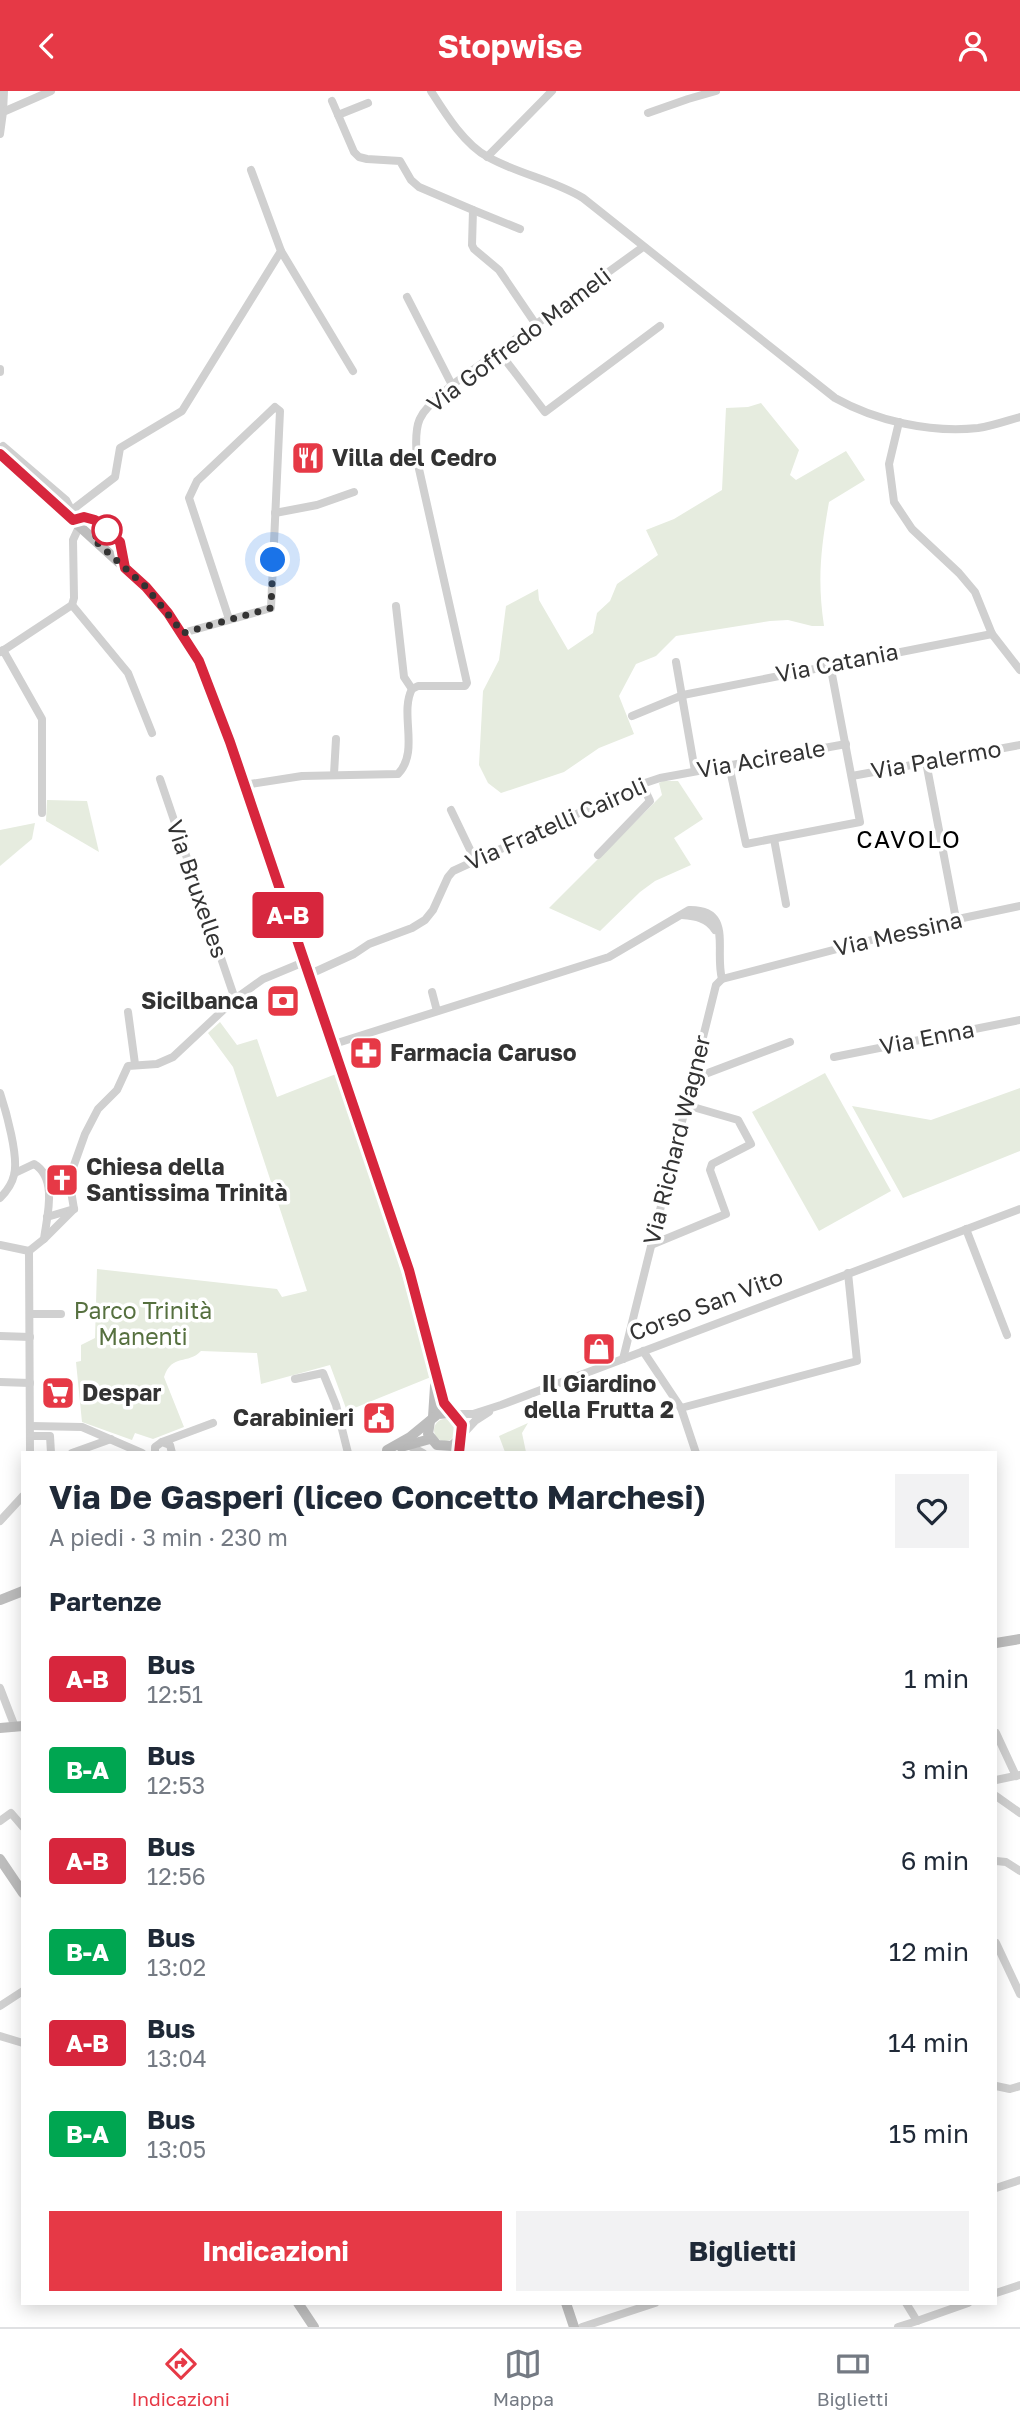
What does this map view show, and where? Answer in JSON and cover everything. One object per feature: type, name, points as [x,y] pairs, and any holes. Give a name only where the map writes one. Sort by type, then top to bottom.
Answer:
[{"type":"main road","points":[[1,451],[146,587],[183,633],[207,680],[409,1270],[444,1403],[461,1422],[458,1451]]},
{"type":"main road","points":[[434,1365],[432,1419],[428,1431],[436,1447]]},
{"type":"main road","points":[[384,1451],[440,1413],[452,1414]]},
{"type":"main road","points":[[384,1451],[408,1445],[449,1447],[461,1437]]},
{"type":"main road","points":[[0,1600],[21,1592]]},
{"type":"main road","points":[[997,1643],[1020,1639]]},
{"type":"main road","points":[[0,1728],[19,1726]]},
{"type":"main road","points":[[0,1859],[21,1890]]},
{"type":"main road","points":[[299,2305],[314,2327]]},
{"type":"main road","points":[[567,2305],[574,2327]]},
{"type":"street","points":[[0,134],[5,91]]},
{"type":"street","points":[[3,112],[51,91]]},
{"type":"street","points":[[431,91],[468,141],[487,157],[574,193],[744,324],[825,392],[848,406],[899,422],[937,428],[965,429],[994,425],[1020,417]]},
{"type":"street","points":[[487,157],[552,91]]},
{"type":"street","points":[[648,114],[716,91]]},
{"type":"street","points":[[332,101],[354,152],[359,156],[400,161],[411,180],[419,187],[520,229]]},
{"type":"street","points":[[338,115],[368,103]]},
{"type":"street","points":[[251,170],[281,251],[354,371]]},
{"type":"street","points":[[474,210],[474,249],[499,270],[537,326]]},
{"type":"street","name":"Via Goffredo Mameli","points":[[412,689],[418,686],[461,688],[467,683],[417,460],[416,423],[423,411],[452,385],[500,353],[643,247]]},
{"type":"street","points":[[74,540],[73,520],[85,499],[115,477],[120,448],[182,411],[281,251]]},
{"type":"street","points":[[407,297],[452,385]]},
{"type":"street","points":[[500,353],[545,412],[660,326]]},
{"type":"street","points":[[183,633],[271,608],[280,411],[275,407],[197,481],[189,498],[229,619]]},
{"type":"street","points":[[899,422],[889,464],[894,502],[912,529],[959,573],[975,592],[992,634],[1020,670]]},
{"type":"street","points":[[1,451],[66,500],[73,520],[72,605],[2,651],[42,719],[42,813]]},
{"type":"street","points":[[275,513],[317,505],[354,492]]},
{"type":"street","points":[[66,500],[85,499]]},
{"type":"street","points":[[72,605],[128,673],[152,733]]},
{"type":"street","points":[[244,785],[334,774],[391,776],[401,771],[407,756],[408,703],[412,689],[404,677],[396,606]]},
{"type":"street","name":"Via Catania","points":[[632,716],[682,695],[992,634]]},
{"type":"street","points":[[676,661],[695,771]]},
{"type":"street","points":[[729,765],[746,844],[860,822],[830,664]]},
{"type":"street","points":[[334,774],[336,739]]},
{"type":"street","name":"Via Acireale","points":[[677,775],[846,744]]},
{"type":"street","name":"Via Palermo","points":[[852,776],[1020,745]]},
{"type":"street","points":[[926,762],[956,919]]},
{"type":"street","name":"Via Fratelli Cairoli","points":[[308,975],[354,954],[369,944],[425,921],[453,871],[642,784],[677,775]]},
{"type":"street","name":"Via Bruxelles","points":[[160,779],[235,999]]},
{"type":"street","points":[[598,855],[650,801],[642,784]]},
{"type":"street","points":[[451,810],[475,860]]},
{"type":"street","points":[[774,839],[786,904]]},
{"type":"street","name":"Via Messina","points":[[722,979],[956,919],[1020,906]]},
{"type":"street","points":[[331,1045],[609,957],[688,910],[712,914],[719,928],[718,965],[722,979]]},
{"type":"street","points":[[74,1209],[69,1179],[85,1134],[98,1109],[117,1090],[128,1066],[157,1064],[173,1057],[235,999],[263,979],[304,962]]},
{"type":"street","name":"Via Richard Wagner","points":[[623,1359],[716,985],[722,979]]},
{"type":"street","points":[[432,992],[438,1011]]},
{"type":"street","points":[[128,1012],[135,1064]]},
{"type":"street","name":"Via Enna","points":[[834,1057],[1020,1020]]},
{"type":"street","points":[[692,1079],[790,1042]]},
{"type":"street","points":[[0,1093],[7,1116],[15,1173],[8,1189],[0,1198]]},
{"type":"street","points":[[651,1245],[726,1214],[710,1170],[712,1164],[751,1144],[738,1120],[686,1105]]},
{"type":"street","points":[[15,1173],[34,1164],[49,1184],[44,1239]]},
{"type":"street","points":[[47,1217],[74,1209]]},
{"type":"street","points":[[29,1251],[74,1209]]},
{"type":"street","name":"Corso San Vito","points":[[501,1405],[1020,1209]]},
{"type":"street","points":[[966,1229],[1007,1335]]},
{"type":"street","points":[[0,1245],[29,1251]]},
{"type":"street","points":[[29,1251],[31,1451]]},
{"type":"street","points":[[681,1408],[857,1361],[848,1273]]},
{"type":"street","points":[[30,1314],[61,1314]]},
{"type":"street","points":[[0,1336],[30,1337]]},
{"type":"street","points":[[643,1351],[681,1408],[695,1451]]},
{"type":"street","points":[[295,1379],[323,1373],[336,1405],[348,1451]]},
{"type":"street","points":[[0,1382],[30,1383]]},
{"type":"street","points":[[452,1414],[473,1414],[501,1405]]},
{"type":"street","points":[[461,1437],[475,1421],[501,1405]]},
{"type":"street","points":[[141,1451],[214,1423]]},
{"type":"street","points":[[31,1426],[82,1427],[135,1451]]},
{"type":"street","points":[[50,1426],[51,1451]]},
{"type":"street","points":[[173,1451],[184,1433]]},
{"type":"street","points":[[31,1436],[50,1436]]},
{"type":"street","points":[[78,1451],[111,1439]]},
{"type":"street","points":[[408,1445],[419,1451]]},
{"type":"street","points":[[0,1521],[21,1498]]},
{"type":"street","points":[[0,1688],[19,1726]]},
{"type":"street","points":[[997,1735],[1018,1776],[997,1780]]},
{"type":"street","points":[[997,1797],[1020,1813]]},
{"type":"street","points":[[0,1821],[11,1813],[21,1825]]},
{"type":"street","points":[[997,1861],[1006,1862],[1020,1871]]},
{"type":"street","points":[[997,1945],[1020,1994]]},
{"type":"street","points":[[0,2006],[21,1992]]},
{"type":"street","points":[[0,2036],[21,2042]]},
{"type":"street","points":[[997,2086],[1010,2089],[1020,2087]]},
{"type":"street","points":[[997,2188],[1020,2180]]},
{"type":"street","points":[[997,2293],[1020,2285]]},
{"type":"street","points":[[582,2327],[649,2305]]},
{"type":"street","points":[[907,2305],[917,2321]]},
{"type":"street","points":[[898,2327],[962,2305]]},
{"type":"green space","points":[[761,403],[799,450],[790,475],[796,480],[846,451],[865,480],[829,502],[821,564],[824,626],[788,620],[770,621],[676,636],[656,656],[636,664],[619,696],[634,734],[599,748],[564,772],[501,793],[488,783],[479,765],[483,691],[499,660],[506,606],[538,589],[539,600],[568,650],[593,633],[597,613],[610,601],[617,584],[658,555],[646,530],[674,519],[722,490],[726,408],[748,407]]},
{"type":"green space","points":[[678,781],[703,819],[674,838],[691,865],[655,881],[600,931],[549,908],[662,795],[659,783]]},
{"type":"green space","points":[[47,800],[87,801],[99,852],[46,821]]},
{"type":"green space","points":[[35,823],[32,839],[0,866],[0,830]]},
{"type":"green space","name":"Parco Trinità Manenti","points":[[220,1022],[237,1045],[257,1039],[277,1097],[336,1074],[394,1246],[431,1377],[347,1411],[330,1365],[261,1384],[257,1353],[201,1351],[191,1358],[171,1365],[164,1377],[184,1427],[153,1439],[135,1433],[132,1440],[82,1422],[76,1362],[81,1361],[81,1345],[95,1338],[97,1269],[277,1289],[282,1297],[307,1291],[233,1067],[208,1033]]},
{"type":"green space","points":[[825,1073],[891,1191],[819,1231],[752,1112]]},
{"type":"green space","points":[[1020,1088],[1020,1151],[903,1198],[852,1106],[931,1120]]},
{"type":"green space","points":[[445,1419],[453,1422],[456,1430],[453,1438],[445,1441],[437,1438],[434,1430],[437,1422]]},
{"type":"green space","points":[[528,1423],[522,1433],[526,1451],[505,1451],[499,1436]]},
{"type":"bus line","name":"A-B","points":[[0,454],[73,520],[84,517],[95,520],[120,542],[125,568],[168,613],[199,661],[230,742],[409,1270],[444,1403],[462,1425],[459,1451]]},
{"type":"place","name":"Villa del Cedro","points":[[308,458]]},
{"type":"place","name":"Sicilbanca","points":[[283,1001]]},
{"type":"place","name":"Farmacia Caruso","points":[[366,1053]]},
{"type":"place","name":"Chiesa della Santissima Trinità","points":[[62,1180]]},
{"type":"place","name":"Il Giardino della Frutta 2","points":[[599,1349]]},
{"type":"place","name":"Despar","points":[[58,1393]]},
{"type":"place","name":"Carabinieri","points":[[379,1418]]},
{"type":"district","name":"CAVOLO","points":[[909,840]]},
{"type":"route","points":[[107,530],[92,538],[146,587],[183,633],[271,608],[273,560]]}]
